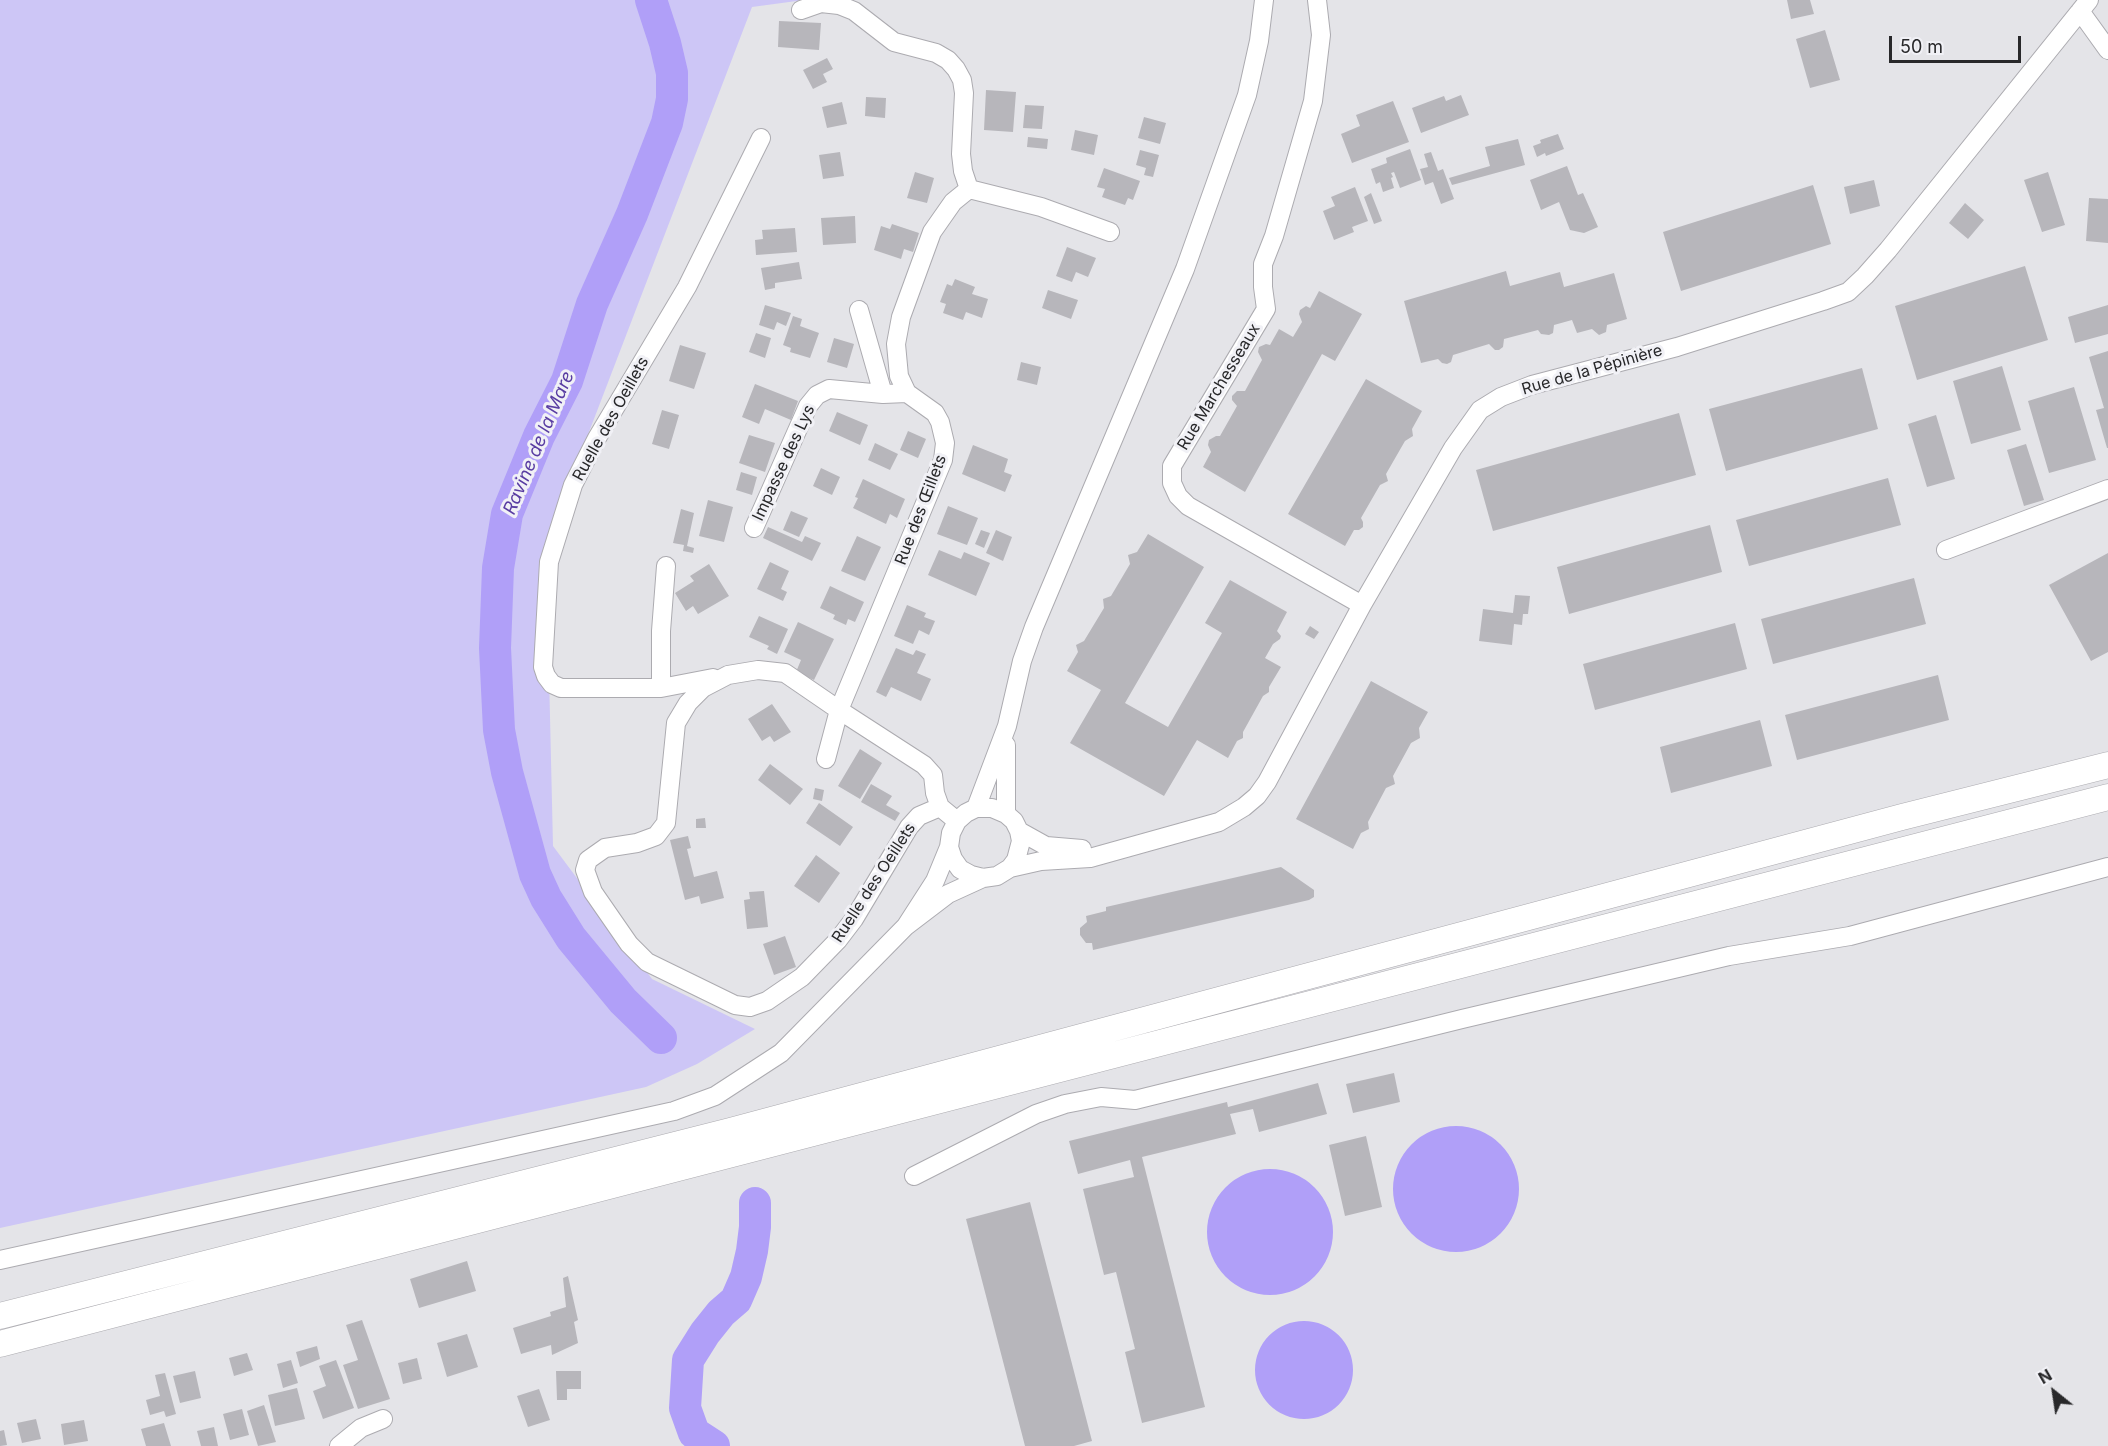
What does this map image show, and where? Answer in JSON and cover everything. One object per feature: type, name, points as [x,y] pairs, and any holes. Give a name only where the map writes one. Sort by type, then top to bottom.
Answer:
[{"type":"highway","points":[[0,1316],[742,1128],[1902,817],[2108,765]]},
{"type":"highway","points":[[0,1345],[2108,796]]},
{"type":"highway","points":[[0,1306],[154,1278]]},
{"type":"street","points":[[976,808],[1007,726],[1022,661],[1034,627],[1185,269],[1247,95],[1259,41],[1264,0]]},
{"type":"street","name":"Rue Marchesseaux","points":[[1317,0],[1321,35],[1314,101],[1274,236],[1263,264],[1266,309],[1172,466],[1172,483],[1178,496],[1188,506],[1362,605]]},
{"type":"street","points":[[801,10],[821,3],[839,5],[854,11],[894,42],[936,53],[948,60],[962,80],[964,93],[961,154],[963,171],[969,189]]},
{"type":"street","points":[[2085,5],[2108,50]]},
{"type":"street","name":"Rue de la Pépinière","points":[[1117,849],[1219,822],[1257,796],[1362,605],[1453,448],[1480,410],[1501,397],[1532,385],[1677,346],[1848,292],[1888,250],[2085,5]]},
{"type":"street","name":"Ruelle des Oeillets","points":[[728,675],[703,688],[688,703],[676,723],[666,823],[656,836],[637,843],[605,848],[588,860],[585,870],[593,892],[629,944],[647,962],[735,1005],[750,1007],[767,1001],[802,977],[838,940],[854,919],[909,827],[919,816],[940,807],[935,794],[933,775],[924,765],[785,672],[758,670],[728,675],[660,688],[561,688],[552,684],[543,667],[549,562],[573,485],[597,438],[693,276],[760,138]]},
{"type":"street","points":[[969,189],[1041,207],[1110,232]]},
{"type":"street","points":[[907,393],[899,376],[896,344],[901,317],[932,232],[953,202],[969,189]]},
{"type":"street","points":[[859,310],[883,394]]},
{"type":"street","name":"Impasse des Lys","points":[[754,528],[808,406],[817,395],[829,389],[883,394],[907,393]]},
{"type":"street","name":"Rue des Œillets","points":[[826,759],[839,710],[943,460],[945,443],[940,422],[935,413],[907,393]]},
{"type":"street","points":[[1946,550],[2108,489]]},
{"type":"street","points":[[660,688],[661,631],[666,566]]},
{"type":"street","points":[[1006,814],[1004,787],[1007,726]]},
{"type":"street","points":[[940,807],[957,820]]},
{"type":"street","points":[[906,926],[935,881],[957,820],[966,813],[976,808],[992,808],[1006,814],[1014,821],[1021,841],[1020,851],[1010,868]]},
{"type":"street","points":[[1018,831],[1046,846],[1089,850],[1117,849]]},
{"type":"street","points":[[949,847],[960,869],[983,878]]},
{"type":"street","points":[[0,1260],[674,1111],[715,1096],[781,1053],[906,926],[948,894],[983,878],[997,876],[1010,868],[1041,861],[1090,858],[1117,849]]},
{"type":"street","points":[[914,1176],[1036,1114],[1065,1104],[1101,1097],[1135,1100],[1452,1021],[1729,956],[1850,936],[2108,867]]},
{"type":"street","points":[[339,1446],[361,1428],[383,1419]]},
{"type":"shaded area","points":[[0,0],[804,0],[752,7],[546,544],[553,846],[652,979],[755,1029],[697,1064],[646,1087],[0,1228]]},
{"type":"shaded area","points":[[1456,1126],[1480,1131],[1500,1145],[1514,1165],[1519,1189],[1514,1213],[1500,1233],[1480,1247],[1456,1252],[1432,1247],[1412,1233],[1398,1213],[1393,1189],[1398,1165],[1412,1145],[1432,1131]]},
{"type":"shaded area","points":[[1270,1169],[1294,1174],[1314,1188],[1328,1208],[1333,1232],[1328,1256],[1314,1276],[1294,1290],[1270,1295],[1246,1290],[1226,1276],[1212,1256],[1207,1232],[1212,1208],[1226,1188],[1246,1174]]},
{"type":"shaded area","points":[[1304,1321],[1314,1322],[1331,1329],[1345,1343],[1352,1360],[1352,1380],[1345,1397],[1331,1411],[1314,1418],[1304,1419],[1294,1418],[1277,1411],[1263,1397],[1256,1380],[1255,1370],[1256,1360],[1263,1343],[1277,1329],[1294,1322]]},
{"type":"building","points":[[1787,0],[1810,0],[1814,14],[1791,19]]},
{"type":"building","points":[[779,21],[821,23],[819,50],[778,47]]},
{"type":"building","points":[[1825,30],[1840,80],[1810,88],[1796,39]]},
{"type":"building","points":[[827,58],[833,69],[823,74],[827,82],[813,89],[803,70]]},
{"type":"building","points":[[986,90],[1016,92],[1013,132],[984,130]]},
{"type":"building","points":[[1461,95],[1469,115],[1421,133],[1412,108],[1444,96],[1446,101]]},
{"type":"building","points":[[866,97],[886,98],[885,118],[865,116]]},
{"type":"building","points":[[1393,101],[1409,142],[1352,163],[1341,134],[1360,126],[1356,115]]},
{"type":"building","points":[[842,102],[847,124],[827,128],[822,107]]},
{"type":"building","points":[[1025,105],[1044,106],[1042,129],[1023,128]]},
{"type":"building","points":[[1144,117],[1166,123],[1160,144],[1138,138]]},
{"type":"building","points":[[1075,130],[1098,135],[1094,155],[1071,150]]},
{"type":"building","points":[[1558,134],[1564,149],[1537,157],[1533,146],[1541,143],[1540,140]]},
{"type":"building","points":[[1028,137],[1048,139],[1047,149],[1027,147]]},
{"type":"building","points":[[1518,139],[1525,165],[1452,185],[1449,178],[1490,166],[1485,147]]},
{"type":"building","points":[[1410,149],[1421,180],[1400,188],[1394,172],[1391,173],[1393,177],[1391,178],[1394,188],[1383,192],[1380,182],[1376,184],[1371,169],[1387,163],[1386,158]]},
{"type":"building","points":[[1140,150],[1159,155],[1153,177],[1144,175],[1146,168],[1136,165]]},
{"type":"building","points":[[840,152],[844,176],[823,179],[819,155]]},
{"type":"building","points":[[1431,152],[1438,171],[1443,169],[1454,199],[1441,204],[1433,182],[1425,185],[1420,169],[1428,167],[1424,154]]},
{"type":"building","points":[[1567,166],[1578,195],[1583,193],[1598,227],[1584,233],[1570,230],[1559,202],[1541,210],[1530,180]]},
{"type":"building","points":[[1104,168],[1140,181],[1133,200],[1128,198],[1125,205],[1102,197],[1105,189],[1097,187]]},
{"type":"building","points":[[915,172],[934,178],[927,203],[907,198]]},
{"type":"building","points":[[2048,172],[2065,225],[2042,232],[2024,180]]},
{"type":"building","points":[[1874,180],[1880,206],[1850,214],[1844,187]]},
{"type":"building","points":[[1813,185],[1831,244],[1681,291],[1663,232]]},
{"type":"building","points":[[1355,187],[1368,221],[1352,227],[1354,232],[1334,240],[1323,211],[1335,206],[1331,197]]},
{"type":"building","points":[[1371,193],[1382,221],[1374,224],[1364,197]]},
{"type":"building","points":[[2089,198],[2108,199],[2108,243],[2086,241]]},
{"type":"building","points":[[1965,203],[1984,220],[1968,239],[1949,223]]},
{"type":"building","points":[[855,216],[856,243],[823,245],[821,218]]},
{"type":"building","points":[[892,224],[919,233],[913,252],[904,249],[901,259],[874,250],[881,226],[890,229]]},
{"type":"building","points":[[795,228],[797,252],[756,255],[755,240],[763,239],[762,230]]},
{"type":"building","points":[[1067,247],[1096,258],[1088,277],[1076,272],[1072,282],[1056,276]]},
{"type":"building","points":[[799,262],[802,279],[775,283],[775,288],[765,290],[761,268]]},
{"type":"building","points":[[2025,266],[2048,340],[1917,380],[1895,306]]},
{"type":"building","points":[[1506,271],[1510,286],[1560,272],[1564,287],[1614,273],[1627,319],[1607,325],[1606,332],[1599,335],[1592,329],[1577,333],[1572,320],[1554,325],[1553,333],[1549,335],[1541,334],[1538,330],[1504,339],[1503,347],[1499,350],[1495,350],[1489,344],[1453,355],[1451,362],[1447,364],[1438,359],[1421,363],[1404,301]]},
{"type":"building","points":[[955,279],[975,287],[972,294],[988,299],[982,318],[966,312],[963,320],[943,313],[946,304],[940,302],[947,284],[952,286]]},
{"type":"building","points":[[1048,290],[1078,300],[1071,319],[1042,308]]},
{"type":"building","points":[[1319,291],[1362,314],[1335,361],[1322,354],[1245,492],[1203,467],[1211,452],[1208,445],[1209,440],[1220,436],[1237,406],[1232,396],[1237,391],[1245,391],[1262,360],[1258,352],[1259,347],[1270,345],[1279,329],[1293,337],[1302,322],[1300,310],[1306,306],[1310,308]]},
{"type":"building","points":[[765,305],[791,313],[786,326],[777,322],[774,330],[759,325]]},
{"type":"building","points":[[2108,305],[2108,334],[2075,343],[2068,317]]},
{"type":"building","points":[[793,316],[802,319],[800,326],[819,333],[810,358],[790,352],[791,348],[783,345]]},
{"type":"building","points":[[756,333],[771,338],[765,358],[749,352]]},
{"type":"building","points":[[834,338],[854,344],[847,368],[827,362]]},
{"type":"building","points":[[680,345],[706,353],[694,389],[669,381]]},
{"type":"building","points":[[2108,351],[2107,448],[2096,410],[2104,408],[2089,357]]},
{"type":"building","points":[[1021,362],[1041,367],[1037,385],[1017,380]]},
{"type":"building","points":[[2002,366],[2021,430],[1971,444],[1953,381]]},
{"type":"building","points":[[1862,368],[1878,429],[1726,471],[1709,409]]},
{"type":"building","points":[[1366,379],[1422,411],[1412,429],[1413,436],[1405,441],[1386,474],[1388,481],[1380,485],[1361,518],[1363,527],[1354,530],[1345,546],[1288,514]]},
{"type":"building","points":[[755,384],[798,401],[791,420],[765,409],[759,424],[742,417]]},
{"type":"building","points":[[2074,387],[2096,460],[2049,473],[2028,401]]},
{"type":"building","points":[[662,410],[679,415],[669,449],[652,444]]},
{"type":"building","points":[[837,412],[868,425],[860,445],[829,431]]},
{"type":"building","points":[[1679,413],[1696,475],[1493,531],[1476,470]]},
{"type":"building","points":[[1936,415],[1955,479],[1927,487],[1908,424]]},
{"type":"building","points":[[908,431],[926,439],[918,458],[900,450]]},
{"type":"building","points":[[749,435],[775,443],[765,472],[739,463]]},
{"type":"building","points":[[875,443],[898,454],[890,470],[868,460]]},
{"type":"building","points":[[2026,444],[2044,500],[2024,506],[2007,450]]},
{"type":"building","points":[[973,445],[1008,459],[1004,472],[1012,475],[1005,492],[962,474]]},
{"type":"building","points":[[821,468],[840,477],[832,495],[813,486]]},
{"type":"building","points":[[741,472],[757,477],[752,495],[736,490]]},
{"type":"building","points":[[1888,478],[1901,525],[1749,566],[1736,520]]},
{"type":"building","points":[[863,479],[905,499],[897,518],[890,514],[886,524],[853,508]]},
{"type":"building","points":[[708,500],[733,507],[724,542],[699,536]]},
{"type":"building","points":[[948,506],[978,518],[967,545],[937,534]]},
{"type":"building","points":[[681,509],[694,513],[687,546],[694,548],[693,553],[683,551],[684,545],[673,543]]},
{"type":"building","points":[[791,511],[808,518],[799,537],[783,530]]},
{"type":"building","points":[[1710,525],[1722,572],[1569,614],[1557,567]]},
{"type":"building","points":[[768,527],[802,542],[805,536],[821,543],[812,561],[763,538]]},
{"type":"building","points":[[981,530],[990,533],[984,548],[975,544]]},
{"type":"building","points":[[996,530],[1012,537],[1003,561],[986,553]]},
{"type":"building","points":[[1148,534],[1204,567],[1125,703],[1168,727],[1222,633],[1205,623],[1230,580],[1287,612],[1277,631],[1281,636],[1280,639],[1273,644],[1265,658],[1281,667],[1269,687],[1269,692],[1263,696],[1243,732],[1243,738],[1237,741],[1228,758],[1197,740],[1164,796],[1070,743],[1101,690],[1067,671],[1078,652],[1076,645],[1084,641],[1104,608],[1103,599],[1111,596],[1130,564],[1128,555],[1137,552]]},
{"type":"building","points":[[857,536],[881,547],[865,581],[841,571]]},
{"type":"building","points":[[939,550],[961,559],[964,552],[990,563],[976,596],[928,575]]},
{"type":"building","points":[[2108,553],[2108,652],[2091,661],[2049,585]]},
{"type":"building","points":[[770,562],[789,571],[781,589],[787,592],[783,601],[757,589]]},
{"type":"building","points":[[709,564],[729,596],[698,614],[693,606],[686,611],[675,593],[694,581],[690,576]]},
{"type":"building","points":[[1914,578],[1926,624],[1773,664],[1761,619]]},
{"type":"building","points":[[830,586],[864,602],[855,622],[848,619],[846,625],[833,619],[835,615],[820,608]]},
{"type":"building","points":[[1515,595],[1530,596],[1528,614],[1523,614],[1522,625],[1514,624],[1512,645],[1479,641],[1483,609],[1513,613]]},
{"type":"building","points":[[907,605],[926,613],[924,617],[935,621],[929,635],[919,630],[913,644],[894,636]]},
{"type":"building","points":[[759,616],[788,629],[777,654],[767,649],[769,646],[749,637]]},
{"type":"building","points":[[798,622],[834,639],[814,680],[796,672],[801,660],[784,652]]},
{"type":"building","points":[[1735,623],[1747,669],[1595,710],[1583,664]]},
{"type":"building","points":[[1310,626],[1319,632],[1314,639],[1305,634]]},
{"type":"building","points":[[896,648],[913,655],[916,650],[926,654],[917,673],[931,679],[921,701],[891,687],[886,697],[876,692]]},
{"type":"building","points":[[1938,675],[1949,720],[1797,760],[1785,715]]},
{"type":"building","points":[[1371,681],[1428,712],[1419,728],[1420,738],[1411,743],[1393,776],[1395,784],[1386,788],[1368,822],[1369,829],[1361,833],[1353,849],[1296,819]]},
{"type":"building","points":[[772,704],[791,732],[774,742],[770,736],[762,741],[748,719]]},
{"type":"building","points":[[1760,720],[1772,766],[1671,793],[1660,747]]},
{"type":"building","points":[[860,749],[882,763],[860,799],[838,786]]},
{"type":"building","points":[[770,764],[803,789],[790,805],[758,780]]},
{"type":"building","points":[[871,784],[892,796],[886,805],[900,813],[895,821],[861,802]]},
{"type":"building","points":[[815,788],[824,790],[822,801],[813,799]]},
{"type":"building","points":[[819,803],[853,827],[840,846],[806,823]]},
{"type":"building","points":[[705,818],[706,828],[696,828],[696,819]]},
{"type":"building","points":[[688,836],[691,848],[687,849],[694,877],[717,871],[724,898],[701,904],[699,896],[685,900],[670,840]]},
{"type":"building","points":[[816,855],[840,873],[819,903],[794,886]]},
{"type":"building","points":[[1281,867],[1314,890],[1314,897],[1093,950],[1092,943],[1086,943],[1080,935],[1080,928],[1087,922],[1086,916],[1106,911],[1106,907]]},
{"type":"building","points":[[764,891],[768,927],[747,929],[744,900],[750,899],[749,892]]},
{"type":"building","points":[[785,936],[796,967],[774,975],[763,944]]},
{"type":"building","points":[[1394,1073],[1400,1102],[1353,1113],[1346,1084]]},
{"type":"building","points":[[1318,1083],[1327,1114],[1259,1132],[1253,1109],[1230,1114],[1236,1134],[1142,1157],[1205,1407],[1142,1423],[1125,1352],[1135,1349],[1116,1272],[1104,1275],[1083,1189],[1134,1177],[1130,1160],[1078,1174],[1069,1141],[1227,1102],[1228,1107]]},
{"type":"building","points":[[1366,1136],[1382,1207],[1345,1216],[1329,1145]]},
{"type":"building","points":[[1030,1202],[1092,1441],[1074,1446],[1025,1446],[966,1219]]},
{"type":"building","points":[[467,1261],[476,1291],[419,1308],[410,1279]]},
{"type":"building","points":[[568,1276],[578,1320],[574,1322],[578,1343],[552,1355],[551,1345],[521,1354],[513,1328],[551,1316],[550,1312],[566,1307],[563,1278]]},
{"type":"building","points":[[362,1320],[390,1399],[358,1409],[343,1365],[358,1360],[346,1325]]},
{"type":"building","points":[[467,1334],[478,1367],[447,1377],[437,1343]]},
{"type":"building","points":[[317,1346],[320,1359],[300,1367],[296,1352]]},
{"type":"building","points":[[247,1353],[253,1370],[234,1376],[229,1358]]},
{"type":"building","points":[[417,1358],[422,1379],[403,1384],[398,1363]]},
{"type":"building","points":[[291,1360],[298,1383],[283,1388],[277,1364]]},
{"type":"building","points":[[336,1360],[354,1408],[323,1419],[313,1391],[326,1386],[319,1366]]},
{"type":"building","points":[[195,1371],[201,1398],[180,1403],[173,1376]]},
{"type":"building","points":[[556,1371],[581,1371],[581,1389],[567,1389],[567,1400],[557,1400]]},
{"type":"building","points":[[165,1373],[176,1414],[166,1417],[164,1411],[150,1415],[146,1400],[160,1396],[155,1375]]},
{"type":"building","points":[[297,1388],[305,1419],[275,1426],[268,1395]]},
{"type":"building","points":[[539,1389],[550,1420],[528,1427],[517,1396]]},
{"type":"building","points":[[264,1405],[276,1442],[258,1446],[247,1411]]},
{"type":"building","points":[[242,1409],[249,1435],[230,1440],[223,1414]]},
{"type":"building","points":[[36,1419],[41,1439],[22,1443],[17,1423]]},
{"type":"building","points":[[84,1420],[88,1441],[64,1445],[61,1424]]},
{"type":"building","points":[[164,1423],[171,1446],[146,1446],[141,1429]]},
{"type":"building","points":[[214,1427],[218,1446],[201,1446],[197,1431]]},
{"type":"building","points":[[4,1430],[7,1445],[0,1446],[0,1431]]},
{"type":"waterway","name":"Ravine de la Mare","points":[[651,0],[672,73],[672,99],[667,123],[632,214],[592,304],[567,381],[539,436],[507,514],[498,568],[495,648],[499,730],[507,772],[535,874],[546,898],[571,938],[623,1001],[661,1038]]},
{"type":"waterway","name":"Ravine de la Mare","points":[[714,1446],[694,1433],[685,1408],[688,1360],[705,1333],[721,1313],[736,1300],[746,1277],[755,1227],[755,1203]]}]
